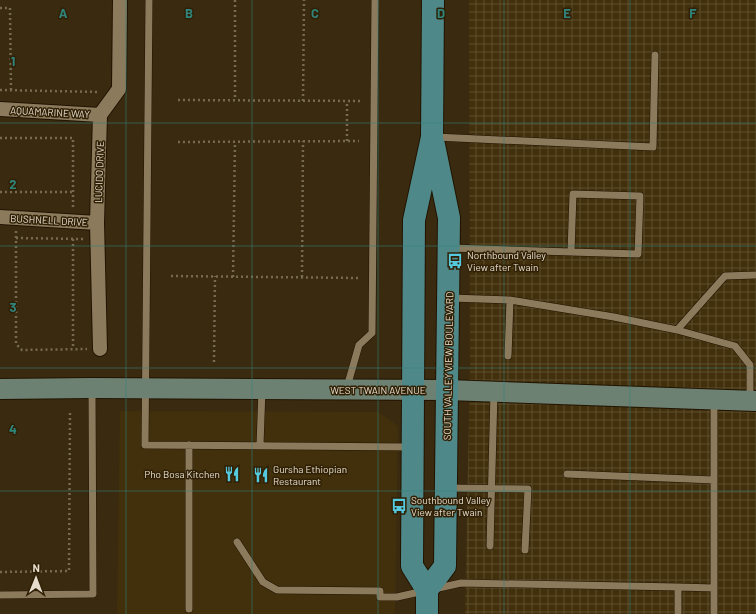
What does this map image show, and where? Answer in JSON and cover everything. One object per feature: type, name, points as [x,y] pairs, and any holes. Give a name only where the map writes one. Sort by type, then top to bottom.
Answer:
[{"type":"main road","name":"SOUTH VALLEY VIEW BOULEVARD","points":[[432,137],[449,218],[446,566],[427,590],[412,566],[414,220],[432,137],[434,0]]},
{"type":"main road","name":"WEST TWAIN AVENUE","points":[[0,389],[146,388],[447,390],[753,401]]},
{"type":"main road","points":[[427,590],[427,614]]},
{"type":"street","points":[[100,115],[119,89],[120,0]]},
{"type":"street","name":"AQUAMARINE WAY","points":[[5,110],[100,115]]},
{"type":"street","name":"LUCIDO DRIVE","points":[[100,115],[97,223],[100,349]]},
{"type":"street","name":"BUSHNELL DRIVE","points":[[0,217],[97,223]]},
{"type":"lane","points":[[150,0],[145,445],[413,446]]},
{"type":"lane","points":[[347,390],[359,344],[372,334],[375,0]]},
{"type":"lane","points":[[432,137],[652,147],[655,55]]},
{"type":"lane","points":[[449,248],[571,252],[638,254],[640,196],[573,194],[571,252]]},
{"type":"lane","points":[[677,330],[725,276],[756,275]]},
{"type":"lane","points":[[448,298],[510,300],[614,317],[677,330],[735,346],[750,365],[753,401]]},
{"type":"lane","points":[[508,356],[510,300]]},
{"type":"lane","points":[[0,595],[94,594],[92,388]]},
{"type":"lane","points":[[260,445],[262,389]]},
{"type":"lane","points":[[490,546],[494,392]]},
{"type":"lane","points":[[714,400],[714,614]]},
{"type":"lane","points":[[189,609],[190,445]]},
{"type":"lane","points":[[568,474],[714,480]]},
{"type":"lane","points":[[446,488],[528,489],[525,550]]},
{"type":"lane","points":[[237,542],[263,582],[277,590],[380,591],[380,597],[396,597],[461,583],[714,588]]},
{"type":"lane","points":[[678,587],[678,614]]},
{"type":"path","points":[[235,0],[235,100]]},
{"type":"path","points":[[304,0],[304,101]]},
{"type":"path","points":[[0,8],[10,8],[10,91],[5,110]]},
{"type":"path","points":[[0,90],[117,92]]},
{"type":"path","points":[[178,100],[366,102]]},
{"type":"path","points":[[347,101],[347,141]]},
{"type":"path","points":[[0,138],[73,138],[73,222]]},
{"type":"path","points":[[302,277],[303,141]]},
{"type":"path","points":[[178,142],[359,141]]},
{"type":"path","points":[[233,277],[235,142]]},
{"type":"path","points":[[0,192],[73,192]]},
{"type":"path","points":[[16,218],[16,344],[22,350],[100,349]]},
{"type":"path","points":[[16,238],[97,239]]},
{"type":"path","points":[[73,239],[73,349]]},
{"type":"path","points":[[171,276],[359,278]]},
{"type":"path","points":[[214,362],[215,276]]},
{"type":"path","points":[[0,572],[69,571],[70,412]]},
{"type":"shaded area","points":[[469,0],[756,0],[756,614],[465,614],[470,369]]},
{"type":"shaded area","points":[[120,411],[378,412],[398,426],[395,614],[117,614]]},
{"type":"place","name":"Northbound Valley View after Twain","points":[[455,261]]},
{"type":"place","name":"Pho Bosa Kitchen","points":[[232,474]]},
{"type":"place","name":"Gursha Ethiopian Restaurant","points":[[261,475]]},
{"type":"place","name":"Southbound Valley View after Twain","points":[[399,506]]}]
